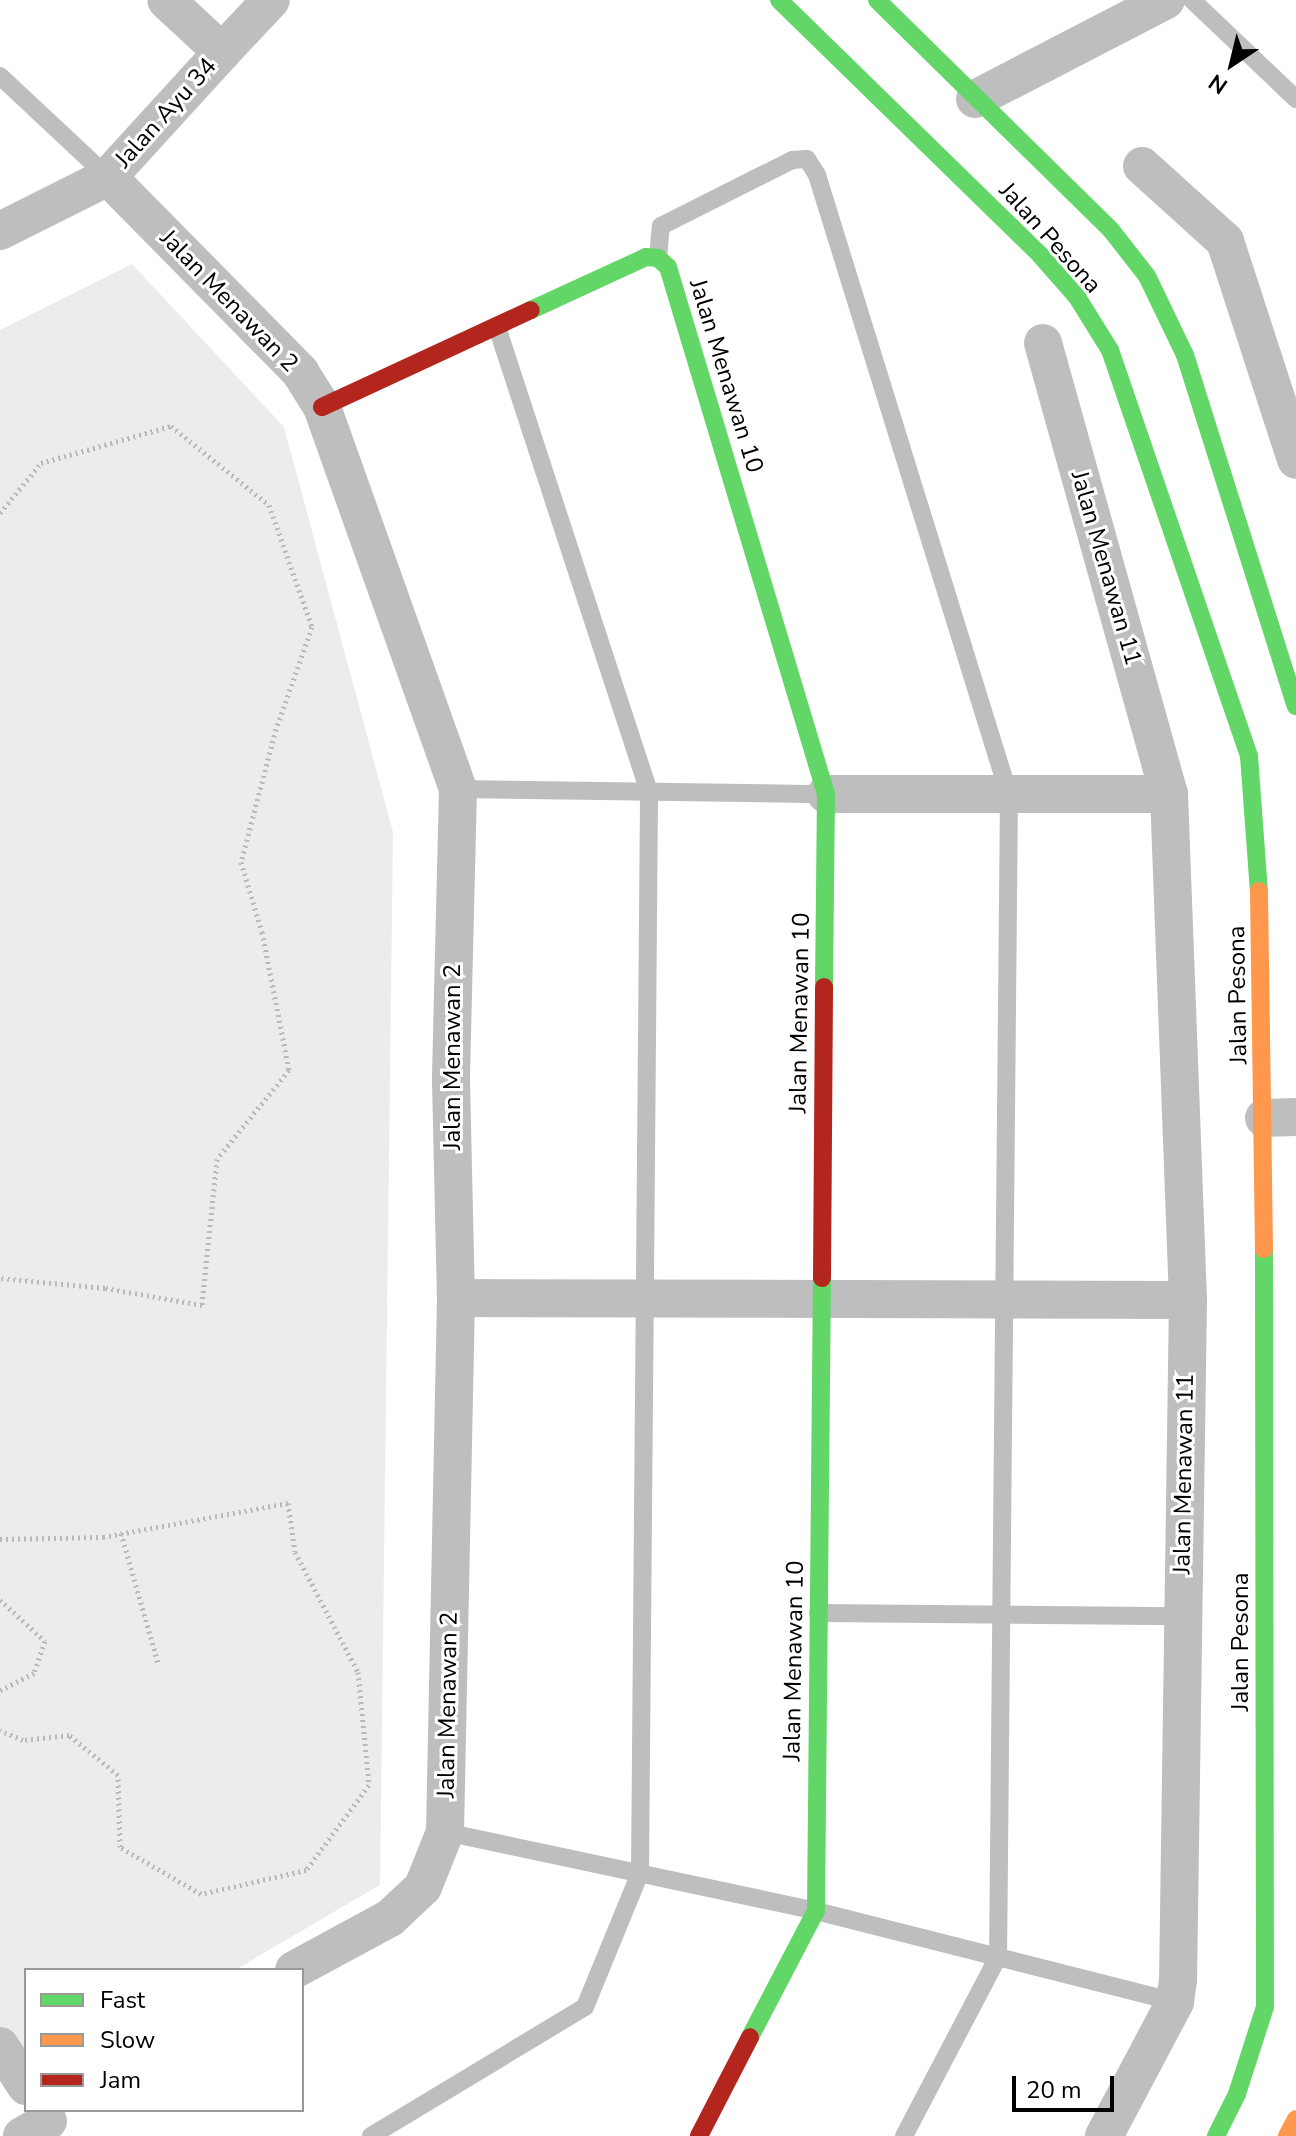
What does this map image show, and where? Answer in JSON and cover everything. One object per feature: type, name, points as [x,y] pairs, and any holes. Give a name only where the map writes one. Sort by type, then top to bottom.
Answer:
[{"type":"street","name":"Jalan Ayu 34","points":[[0,231],[108,177],[222,52],[166,0]]},
{"type":"street","points":[[222,52],[271,0]]},
{"type":"street","name":"Jalan Pesona","points":[[779,0],[1041,256],[1077,297],[1127,388],[1249,756],[1258,831],[1280,1118],[1265,2007],[1237,2094],[1216,2136]]},
{"type":"street","name":"Jalan Pesona","points":[[877,0],[1111,230],[1147,276],[1171,318],[1296,706]]},
{"type":"street","points":[[975,99],[1166,0]]},
{"type":"street","points":[[1142,166],[1225,241],[1296,460]]},
{"type":"street","name":"Jalan Menawan 2","points":[[108,177],[300,372],[322,407],[458,789],[451,1081],[456,1298],[445,1832],[423,1887],[390,1918],[298,1968]]},
{"type":"street","points":[[322,407],[646,257],[658,258]]},
{"type":"street","name":"Jalan Menawan 10","points":[[658,258],[668,267],[826,794],[816,1911],[699,2136]]},
{"type":"street","name":"Jalan Menawan 11","points":[[1043,343],[1169,794],[1188,1300],[1175,2002],[1104,2136]]},
{"type":"street","points":[[826,794],[1169,794]]},
{"type":"street","points":[[456,1298],[821,1303],[1188,1300]]},
{"type":"street","points":[[0,2046],[24,2083]]},
{"type":"street","points":[[1287,2136],[1296,2119]]},
{"type":"lane","points":[[1192,0],[1296,99]]},
{"type":"lane","points":[[0,76],[108,177]]},
{"type":"lane","points":[[658,258],[661,226],[792,160],[807,159],[817,175],[1009,795],[998,1957],[904,2136]]},
{"type":"lane","points":[[371,2136],[585,2007],[640,1873],[642,1302],[649,792],[497,326]]},
{"type":"lane","points":[[458,789],[826,794]]},
{"type":"lane","points":[[818,1613],[1181,1616]]},
{"type":"lane","points":[[445,1832],[816,1911],[1175,2002]]},
{"type":"path","points":[[0,513],[41,463],[171,426],[269,505],[312,627],[276,729],[241,862],[262,932],[289,1070],[217,1159],[202,1305],[105,1288],[0,1278]]},
{"type":"path","points":[[0,1539],[121,1533],[288,1503],[295,1552],[358,1672],[369,1785],[306,1870],[201,1894],[120,1847],[118,1775],[69,1735],[23,1740],[0,1730]]},
{"type":"path","points":[[121,1533],[159,1666]]},
{"type":"path","points":[[0,1600],[45,1641],[34,1673],[0,1690]]},
{"type":"shaded area","points":[[132,264],[284,427],[393,832],[380,1885],[238,1968],[24,1968],[24,2077],[0,2033],[0,330]]},
{"type":"traffic: fast","points":[[779,0],[1041,256],[1077,297],[1110,350],[1249,756],[1259,891]]},
{"type":"traffic: fast","points":[[877,0],[1111,230],[1147,276],[1185,355],[1296,706]]},
{"type":"traffic: fast","points":[[531,310],[646,257],[658,258],[668,267],[826,794],[824,987]]},
{"type":"traffic: fast","points":[[1216,2136],[1237,2094],[1265,2007],[1264,1249]]},
{"type":"traffic: fast","points":[[750,2037],[816,1911],[822,1278]]},
{"type":"traffic: slow","points":[[1259,891],[1264,1249]]},
{"type":"traffic: slow","points":[[1287,2136],[1296,2119]]},
{"type":"traffic: jam","points":[[322,407],[531,310]]},
{"type":"traffic: jam","points":[[822,1278],[824,987]]},
{"type":"traffic: jam","points":[[699,2136],[750,2037]]}]
